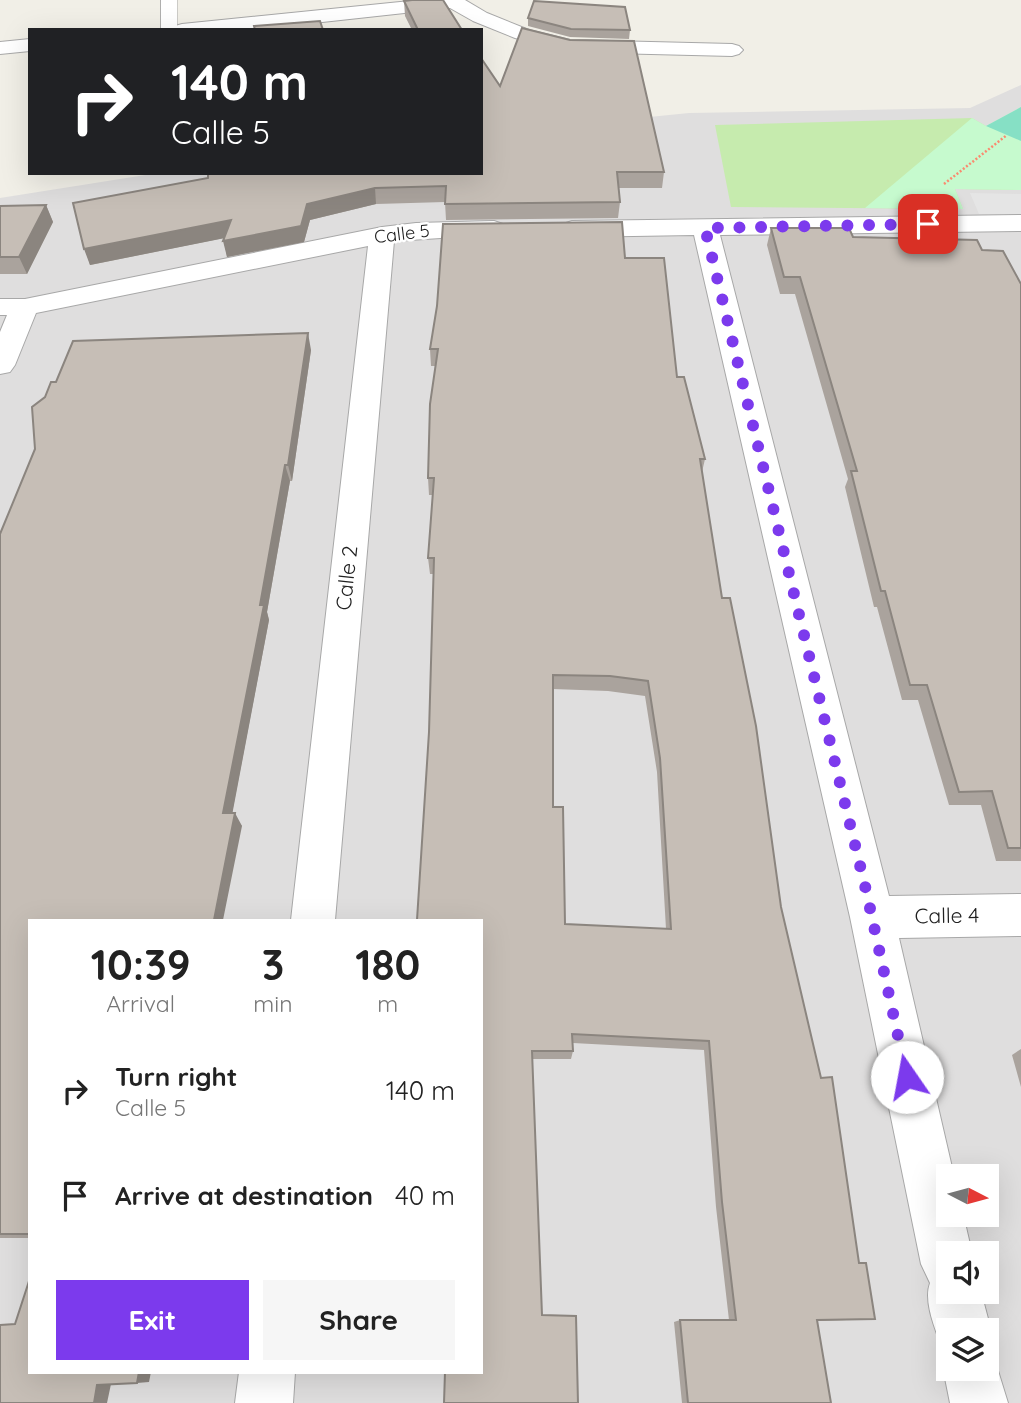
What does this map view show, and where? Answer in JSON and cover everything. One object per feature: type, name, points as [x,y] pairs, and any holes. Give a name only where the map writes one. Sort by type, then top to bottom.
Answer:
[{"type":"street","points":[[201,28],[458,1],[480,18],[522,34],[570,46],[732,50]]},
{"type":"street","points":[[0,48],[28,45]]},
{"type":"street","points":[[551,229],[1021,223]]},
{"type":"street","points":[[705,228],[872,917],[943,1241]]},
{"type":"street","name":"Calle 5","points":[[13,307],[416,230],[523,229]]},
{"type":"street","name":"Calle 2","points":[[313,919],[382,236]]},
{"type":"street","points":[[0,365],[13,307]]},
{"type":"street","name":"Calle 4","points":[[872,917],[1021,915]]},
{"type":"street","points":[[264,1403],[267,1374]]},
{"type":"street","points":[[974,1381],[979,1403]]},
{"type":"lane","points":[[169,0],[169,28]]},
{"type":"path","points":[[943,185],[1007,135]]},
{"type":"shaded area","points":[[1021,85],[1021,1403],[0,1403],[0,198],[145,175],[483,175],[483,134],[689,113],[970,108]]},
{"type":"shaded area","points":[[970,193],[1021,194],[1021,215],[979,214]]},
{"type":"green space","points":[[1021,107],[1021,190],[955,189],[963,209],[865,208],[972,118],[986,126]]},
{"type":"green space","points":[[1021,107],[1021,141],[986,126]]},
{"type":"green space","points":[[972,118],[986,126],[1021,190],[955,189],[963,209],[731,207],[715,125]]},
{"type":"building","points":[[443,0],[461,28],[417,28],[404,1]]},
{"type":"building","points":[[534,1],[625,7],[630,30],[571,29],[528,18]]},
{"type":"building","points":[[320,21],[322,28],[254,28]]},
{"type":"building","points":[[522,28],[570,40],[634,41],[664,172],[617,172],[620,202],[445,204],[446,186],[375,188],[307,204],[301,226],[223,241],[231,220],[84,249],[73,203],[208,178],[208,175],[483,175],[483,61],[500,86]]},
{"type":"building","points":[[46,205],[19,257],[0,257],[0,206]]},
{"type":"building","points":[[622,222],[625,258],[664,258],[677,377],[684,377],[705,459],[700,459],[722,598],[730,598],[756,726],[781,907],[821,1078],[832,1077],[859,1263],[866,1263],[875,1319],[817,1320],[831,1403],[688,1403],[680,1320],[736,1320],[722,1202],[709,1041],[572,1034],[573,1051],[532,1051],[542,1315],[576,1316],[578,1403],[444,1403],[445,1374],[483,1374],[483,919],[417,919],[429,732],[434,558],[428,558],[434,478],[428,478],[430,404],[438,349],[430,349],[437,306],[443,224]],"holes":[[[553,675],[610,676],[648,681],[660,758],[671,929],[565,924],[563,807],[553,807]]]},
{"type":"building","points":[[771,228],[849,228],[853,237],[977,240],[982,250],[1003,251],[1021,284],[1021,848],[1008,848],[992,791],[959,792],[927,685],[910,685],[885,591],[881,591],[851,471],[857,471],[800,277],[784,277]]},
{"type":"building","points":[[308,333],[288,465],[285,465],[260,605],[264,605],[223,813],[235,813],[214,919],[28,919],[28,1234],[0,1234],[0,534],[35,449],[32,407],[45,397],[51,382],[56,382],[73,341]]},
{"type":"building","points":[[28,1284],[28,1374],[139,1374],[137,1383],[97,1385],[94,1403],[0,1403],[0,1325],[15,1324]]},
{"type":"route","points":[[907,1077],[866,890],[705,228],[928,224]]}]
